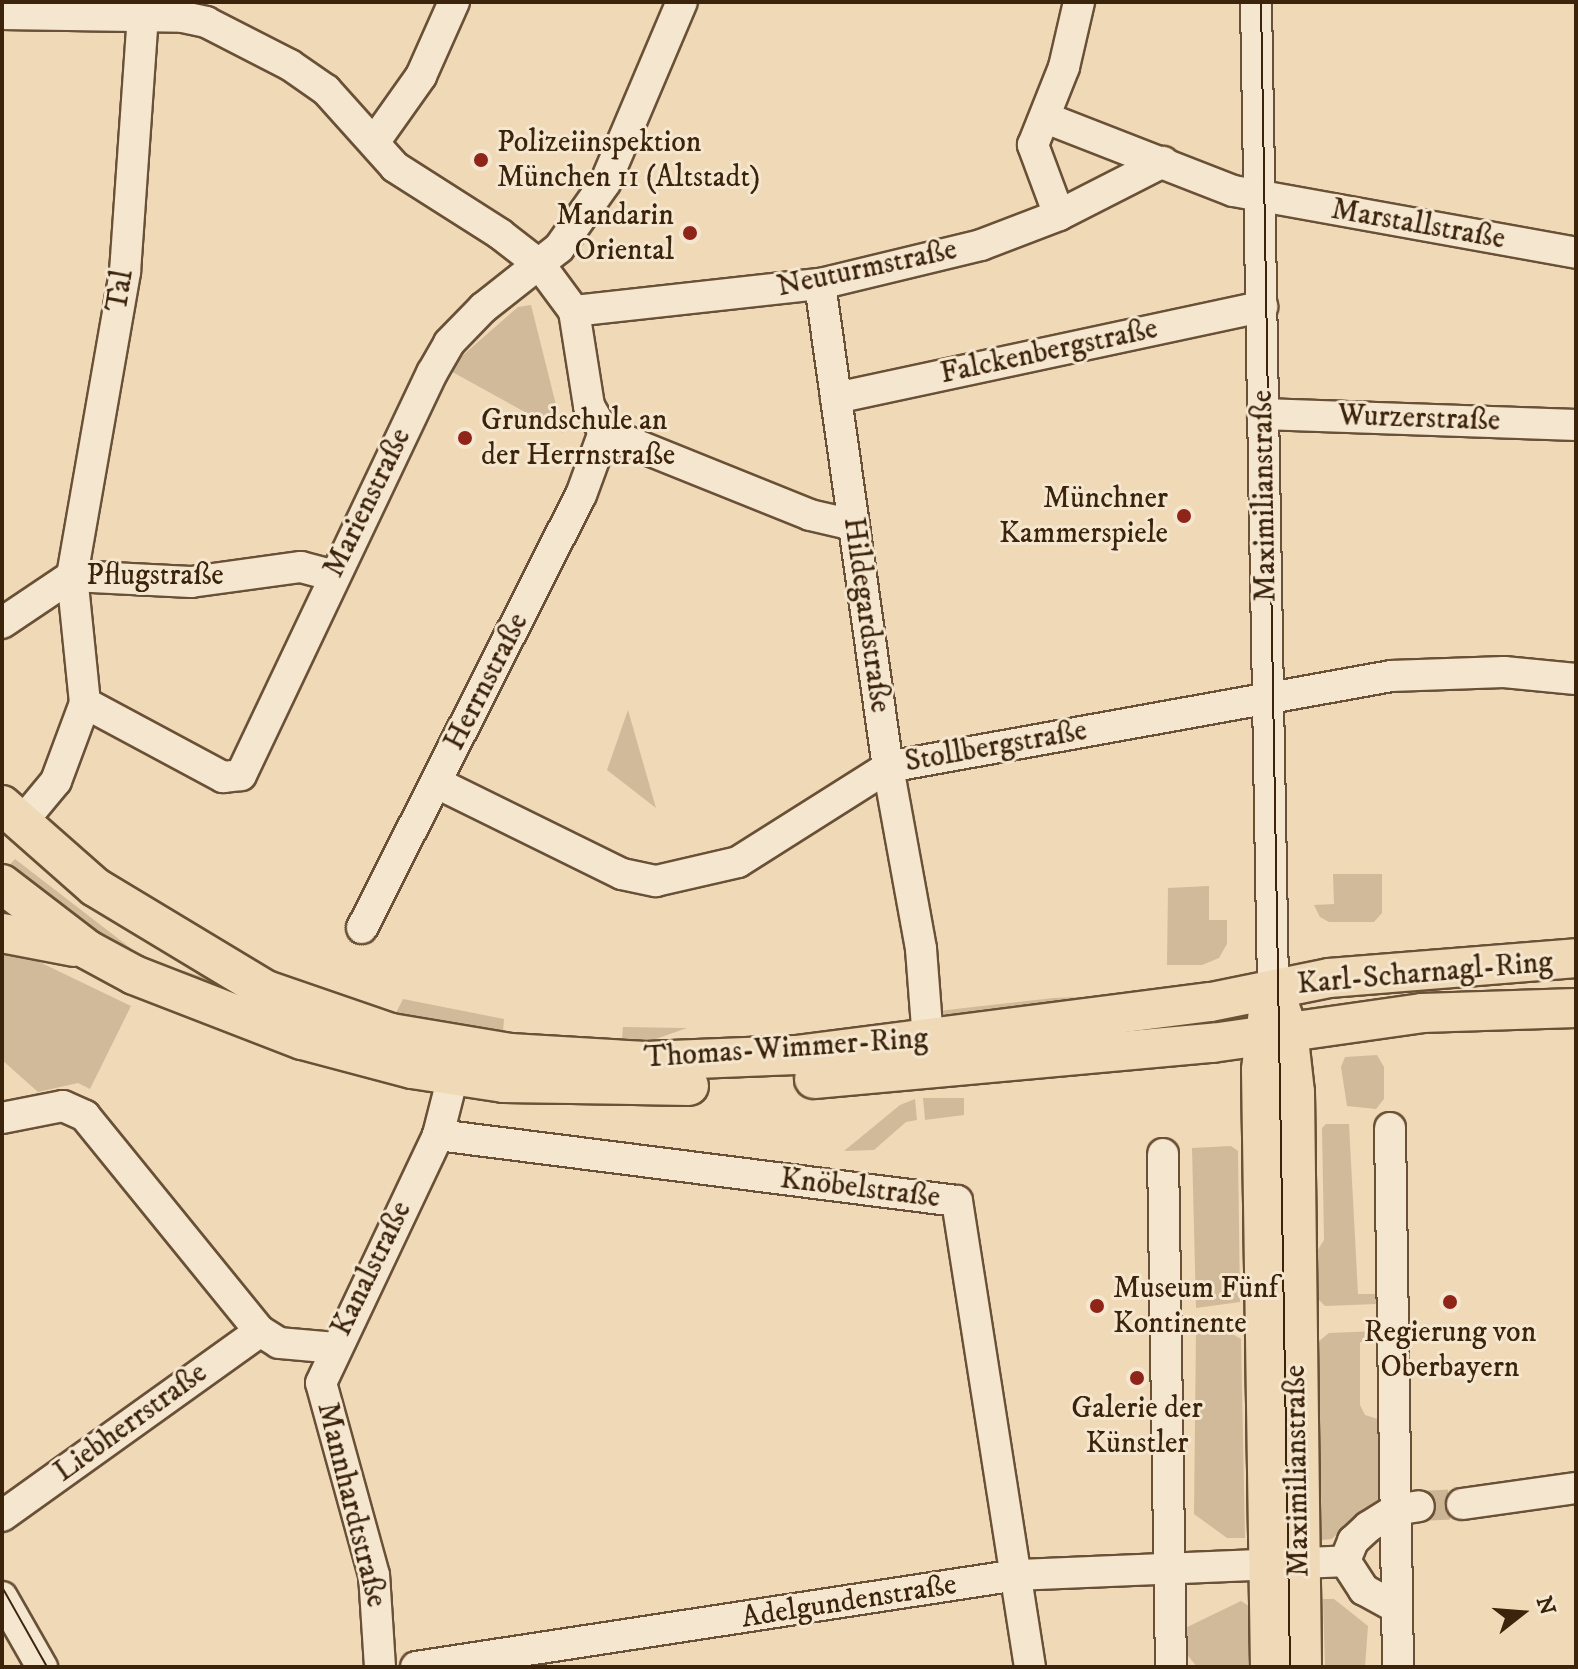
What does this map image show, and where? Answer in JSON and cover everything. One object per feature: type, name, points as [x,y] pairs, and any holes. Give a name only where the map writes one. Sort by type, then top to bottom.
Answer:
[{"type":"main road","name":"Thomas-Wimmer-Ring","points":[[9,821],[95,887],[266,990],[352,1023],[510,1053],[646,1061],[721,1060],[928,1040],[1273,989]]},
{"type":"main road","name":"Thomas-Wimmer-Ring","points":[[2,884],[88,950],[214,1010],[336,1050],[453,1076],[561,1087],[674,1087],[1059,1056],[1275,1032]]},
{"type":"main road","points":[[2,933],[88,950]]},
{"type":"main road","name":"Karl-Scharnagl-Ring","points":[[1273,989],[1329,978],[1576,958]]},
{"type":"main road","points":[[214,1010],[234,997],[232,970]]},
{"type":"main road","name":"Maximilianstraße","points":[[1273,989],[1285,1564],[1302,1667]]},
{"type":"main road","name":"Karl-Scharnagl-Ring","points":[[1275,1032],[1422,1013],[1576,1008]]},
{"type":"main road","points":[[1059,1056],[1052,1042],[1067,1019]]},
{"type":"main road","name":"Maximilianstraße","points":[[1270,1667],[1285,1564]]},
{"type":"street","points":[[375,141],[421,76],[454,2]]},
{"type":"street","name":"Marienstraße","points":[[85,703],[223,777],[241,775],[334,576],[449,343],[483,308],[559,248],[605,183],[682,2]]},
{"type":"street","points":[[1059,215],[1033,145],[1046,118],[1079,2]]},
{"type":"street","name":"Maximilianstraße","points":[[1256,2],[1273,989]]},
{"type":"street","points":[[2,14],[144,8],[206,22],[290,65],[326,90],[375,141],[395,167],[500,234],[540,265],[574,311],[589,406],[604,432],[810,515],[853,525]]},
{"type":"street","name":"Tal","points":[[9,821],[56,781],[85,703],[72,576],[125,272],[144,8]]},
{"type":"street","name":"Marstallstraße","points":[[1046,118],[1259,196],[1576,253]]},
{"type":"street","name":"Neuturmstraße","points":[[574,311],[820,284],[981,245],[1059,215],[1163,162]]},
{"type":"street","name":"Hildegardstraße","points":[[820,284],[888,767],[921,949],[928,1040]]},
{"type":"street","name":"Falckenbergstraße","points":[[836,398],[1262,307]]},
{"type":"street","name":"Wurzerstraße","points":[[1263,414],[1576,425]]},
{"type":"street","name":"Herrnstraße","points":[[362,928],[581,495],[604,432]]},
{"type":"street","name":"Pflugstraße","points":[[72,576],[191,582],[301,567],[334,576]]},
{"type":"street","points":[[2,623],[72,576]]},
{"type":"street","name":"Stollbergstraße","points":[[437,783],[622,874],[656,881],[738,862],[786,836],[888,767],[1436,673],[1576,679]]},
{"type":"street","name":"Kanalstraße","points":[[260,1331],[279,1343],[335,1348],[438,1135],[453,1076]]},
{"type":"street","points":[[2,1118],[63,1106],[79,1111],[260,1331]]},
{"type":"street","points":[[1390,1128],[1407,1508],[1397,1608],[1398,1667]]},
{"type":"street","name":"Knöbelstraße","points":[[438,1135],[957,1201],[1030,1667]]},
{"type":"street","points":[[1163,1154],[1171,1667]]},
{"type":"street","name":"Liebherrstraße","points":[[2,1516],[260,1331]]},
{"type":"street","name":"Mannhardtstraße","points":[[335,1348],[321,1383],[374,1575],[382,1666]]},
{"type":"street","points":[[1462,1504],[1576,1488]]},
{"type":"street","points":[[1397,1608],[1368,1594],[1345,1561],[1360,1534],[1407,1508]]},
{"type":"street","name":"Adelgundenstraße","points":[[416,1667],[586,1655],[1017,1575],[1345,1561]]},
{"type":"street","points":[[2,1597],[42,1667]]},
{"type":"shaded area","points":[[531,305],[563,433],[447,369],[518,307]]},
{"type":"shaded area","points":[[628,710],[656,808],[607,770]]},
{"type":"shaded area","points":[[15,859],[146,960],[224,983],[218,998],[149,971],[5,870]]},
{"type":"shaded area","points":[[1333,874],[1382,874],[1382,913],[1374,922],[1329,922],[1320,917],[1314,905],[1334,904]]},
{"type":"shaded area","points":[[1209,886],[1209,920],[1227,920],[1227,944],[1219,958],[1202,965],[1167,965],[1168,888]]},
{"type":"shaded area","points":[[2,944],[131,1006],[90,1089],[78,1083],[38,1092],[2,1060]]},
{"type":"shaded area","points":[[1109,996],[952,1017],[938,1011],[1053,998]]},
{"type":"shaded area","points":[[403,999],[504,1019],[503,1031],[396,1013]]},
{"type":"shaded area","points":[[623,1027],[687,1028],[653,1040],[622,1039]]},
{"type":"shaded area","points":[[1377,1055],[1384,1067],[1384,1099],[1376,1109],[1347,1106],[1341,1067],[1345,1057]]},
{"type":"shaded area","points":[[923,1098],[964,1098],[964,1115],[925,1120]]},
{"type":"shaded area","points":[[915,1099],[917,1120],[906,1122],[874,1150],[844,1151],[900,1105]]},
{"type":"shaded area","points":[[1326,1124],[1349,1124],[1358,1294],[1376,1294],[1376,1304],[1325,1306],[1316,1297],[1314,1256],[1324,1240],[1322,1128]]},
{"type":"shaded area","points":[[1231,1146],[1238,1151],[1240,1302],[1196,1308],[1192,1148]]},
{"type":"shaded area","points":[[1196,1331],[1229,1332],[1241,1339],[1245,1538],[1227,1538],[1194,1514]]},
{"type":"shaded area","points":[[1378,1331],[1378,1341],[1360,1342],[1360,1405],[1365,1415],[1378,1419],[1380,1506],[1349,1522],[1332,1539],[1322,1540],[1318,1342],[1329,1333]]},
{"type":"shaded area","points":[[1323,1599],[1334,1599],[1368,1626],[1365,1667],[1325,1667]]},
{"type":"shaded area","points":[[1241,1601],[1249,1606],[1248,1667],[1197,1667],[1181,1647],[1181,1630]]},
{"type":"tunnel","points":[[1419,1506],[1462,1504]]},
{"type":"tram line","points":[[1261,2],[1290,1667]]},
{"type":"tram line","points":[[2,1587],[47,1667]]},
{"type":"place","name":"Polizeiinspektion München 11 (Altstadt)","points":[[481,160]]},
{"type":"place","name":"Mandarin Oriental","points":[[690,233]]},
{"type":"place","name":"Grundschule an der Herrnstraße","points":[[465,438]]},
{"type":"place","name":"Münchner Kammerspiele","points":[[1184,516]]},
{"type":"place","name":"Regierung von Oberbayern","points":[[1450,1302]]},
{"type":"place","name":"Museum Fünf Kontinente","points":[[1097,1306]]},
{"type":"place","name":"Galerie der Künstler","points":[[1137,1378]]}]
